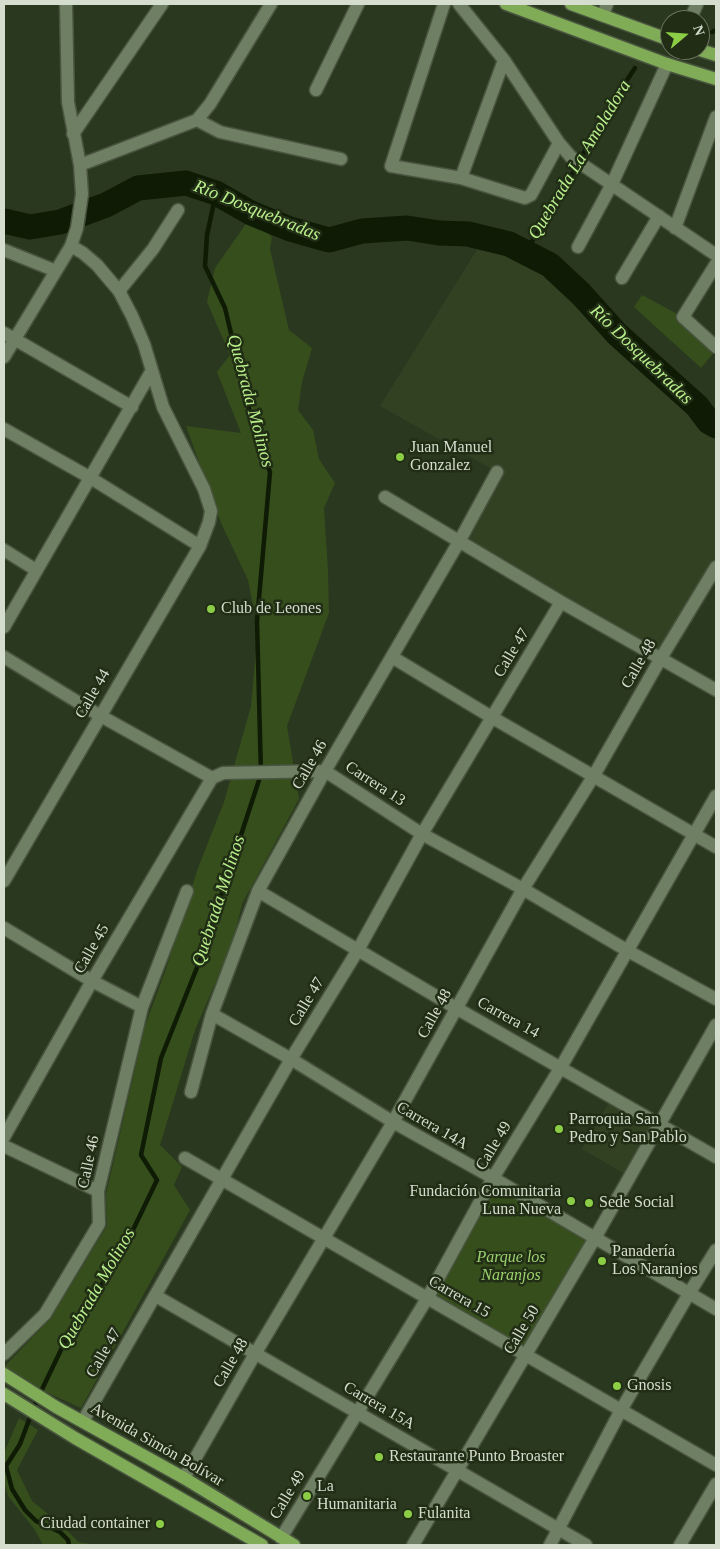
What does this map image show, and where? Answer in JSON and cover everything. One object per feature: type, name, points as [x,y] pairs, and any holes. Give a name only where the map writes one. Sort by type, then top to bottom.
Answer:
[{"type":"main road","points":[[506,4],[667,64],[716,79]]},
{"type":"main road","points":[[571,4],[605,9],[660,35]]},
{"type":"main road","name":"Avenida Simón Bolívar","points":[[4,1374],[56,1407],[184,1478],[294,1545]]},
{"type":"main road","points":[[8,1397],[261,1545]]},
{"type":"street","points":[[4,357],[9,336],[56,271],[71,246],[77,228],[82,194],[80,165],[68,102],[66,4]]},
{"type":"street","points":[[73,134],[162,4]]},
{"type":"street","points":[[80,165],[197,120],[210,104],[270,4]]},
{"type":"street","points":[[316,90],[358,4]]},
{"type":"street","points":[[444,4],[391,166],[461,178],[525,198],[531,195],[559,143]]},
{"type":"street","points":[[459,4],[504,60],[559,143],[571,156],[716,255]]},
{"type":"street","points":[[461,178],[504,60]]},
{"type":"street","points":[[578,247],[612,184],[667,64]]},
{"type":"street","points":[[675,228],[716,117]]},
{"type":"street","points":[[197,120],[220,132],[341,159]]},
{"type":"street","points":[[119,291],[153,249],[178,210]]},
{"type":"street","points":[[622,278],[659,216]]},
{"type":"street","points":[[4,627],[151,372],[144,344],[119,291],[97,265],[71,246]]},
{"type":"street","points":[[4,250],[56,271]]},
{"type":"street","points":[[716,264],[683,317],[716,347]]},
{"type":"street","points":[[9,336],[132,407]]},
{"type":"street","name":"Calle 44","points":[[4,881],[200,546],[209,522],[211,511],[204,489],[163,407],[151,372]]},
{"type":"street","points":[[4,429],[89,477],[200,546]]},
{"type":"street","name":"Calle 46","points":[[191,1092],[212,1014],[258,891],[325,771],[460,540],[497,472]]},
{"type":"street","points":[[385,497],[561,602],[716,690]]},
{"type":"street","points":[[4,550],[36,570]]},
{"type":"street","name":"Calle 48","points":[[184,1478],[392,1122],[523,889],[593,777],[661,658],[712,583],[716,567]]},
{"type":"street","name":"Calle 47","points":[[83,1421],[291,1060],[358,950],[422,834],[561,602]]},
{"type":"street","points":[[4,657],[100,715],[212,778]]},
{"type":"street","points":[[392,657],[593,777],[716,847]]},
{"type":"street","name":"Carrera 13","points":[[212,778],[224,773],[325,771],[422,834],[523,889],[628,951],[716,998]]},
{"type":"street","name":"Calle 45","points":[[4,1138],[92,981],[212,778]]},
{"type":"street","name":"Calle 49","points":[[281,1538],[428,1297],[493,1178],[561,1067],[716,796]]},
{"type":"street","name":"Calle 46","points":[[4,1354],[45,1314],[99,1224],[98,1191],[142,1007],[188,891]]},
{"type":"street","name":"Carrera 14","points":[[258,891],[456,1008],[716,1157]]},
{"type":"street","points":[[4,928],[92,981],[142,1007]]},
{"type":"street","name":"Carrera 14A","points":[[212,1014],[392,1122],[493,1178],[716,1308]]},
{"type":"street","name":"Calle 50","points":[[414,1545],[595,1238],[716,1026]]},
{"type":"street","points":[[4,1146],[98,1191]]},
{"type":"street","name":"Carrera 15","points":[[185,1158],[716,1465]]},
{"type":"street","points":[[550,1545],[621,1410],[716,1250]]},
{"type":"street","name":"Carrera 15A","points":[[156,1296],[586,1545]]},
{"type":"street","points":[[680,1545],[716,1484]]},
{"type":"shaded area","points":[[482,236],[509,244],[550,265],[597,311],[617,334],[697,406],[709,422],[716,426],[716,567],[661,658],[460,540],[497,472],[380,406],[476,251]]},
{"type":"shaded area","points":[[612,1097],[659,1125],[630,1177],[582,1149]]},
{"type":"green space","points":[[250,218],[272,237],[270,249],[289,330],[312,348],[302,382],[298,410],[313,430],[319,459],[335,483],[324,508],[329,613],[287,726],[299,799],[242,904],[233,942],[195,1030],[160,1145],[182,1167],[174,1185],[190,1210],[81,1408],[4,1373],[4,1367],[51,1318],[107,1226],[106,1194],[145,1026],[166,969],[198,868],[224,802],[251,706],[258,629],[248,580],[221,523],[186,426],[241,433],[217,372],[230,355],[207,302],[215,268]]},
{"type":"green space","points":[[642,295],[683,317],[716,350],[701,368],[634,307]]},
{"type":"green space","name":"Parque los Naranjos","points":[[493,1178],[595,1238],[526,1354],[428,1297]]},
{"type":"green space","points":[[19,1418],[38,1430],[17,1470],[32,1501],[47,1513],[53,1523],[69,1532],[78,1542],[91,1545],[43,1545],[35,1530],[8,1496],[4,1482],[4,1453]]},
{"type":"waterway","name":"Quebrada La Amoladora","points":[[712,32],[716,30]]},
{"type":"waterway","name":"Quebrada La Amoladora","points":[[525,253],[569,180],[607,110],[635,68]]},
{"type":"waterway","name":"Río Dosquebradas","points":[[4,221],[30,227],[60,222],[106,205],[138,188],[186,183],[216,193],[251,213],[290,229],[329,240],[362,231],[407,228],[439,233],[468,234],[509,244],[550,265],[581,294],[617,334],[697,406],[709,422],[716,426]]},
{"type":"waterway","name":"Quebrada Molinos","points":[[69,1545],[68,1540],[60,1532],[36,1521],[25,1510],[12,1489],[6,1466],[20,1444],[35,1404],[71,1329],[119,1259],[157,1180],[141,1155],[161,1058],[200,960],[261,774],[257,621],[270,472],[253,426],[225,308],[205,266],[207,235],[216,193]]},
{"type":"place","name":"Juan Manuel Gonzalez","points":[[400,457]]},
{"type":"place","name":"Club de Leones","points":[[211,609]]},
{"type":"place","name":"Parroquia San Pedro y San Pablo","points":[[559,1129]]},
{"type":"place","name":"Fundación Comunitaria Luna Nueva","points":[[571,1201]]},
{"type":"place","name":"Sede Social","points":[[589,1203]]},
{"type":"place","name":"Panadería Los Naranjos","points":[[602,1261]]},
{"type":"place","name":"Gnosis","points":[[617,1386]]},
{"type":"place","name":"Restaurante Punto Broaster","points":[[379,1457]]},
{"type":"place","name":"La Humanitaria","points":[[307,1496]]},
{"type":"place","name":"Fulanita","points":[[408,1514]]},
{"type":"place","name":"Ciudad container","points":[[160,1524]]}]
